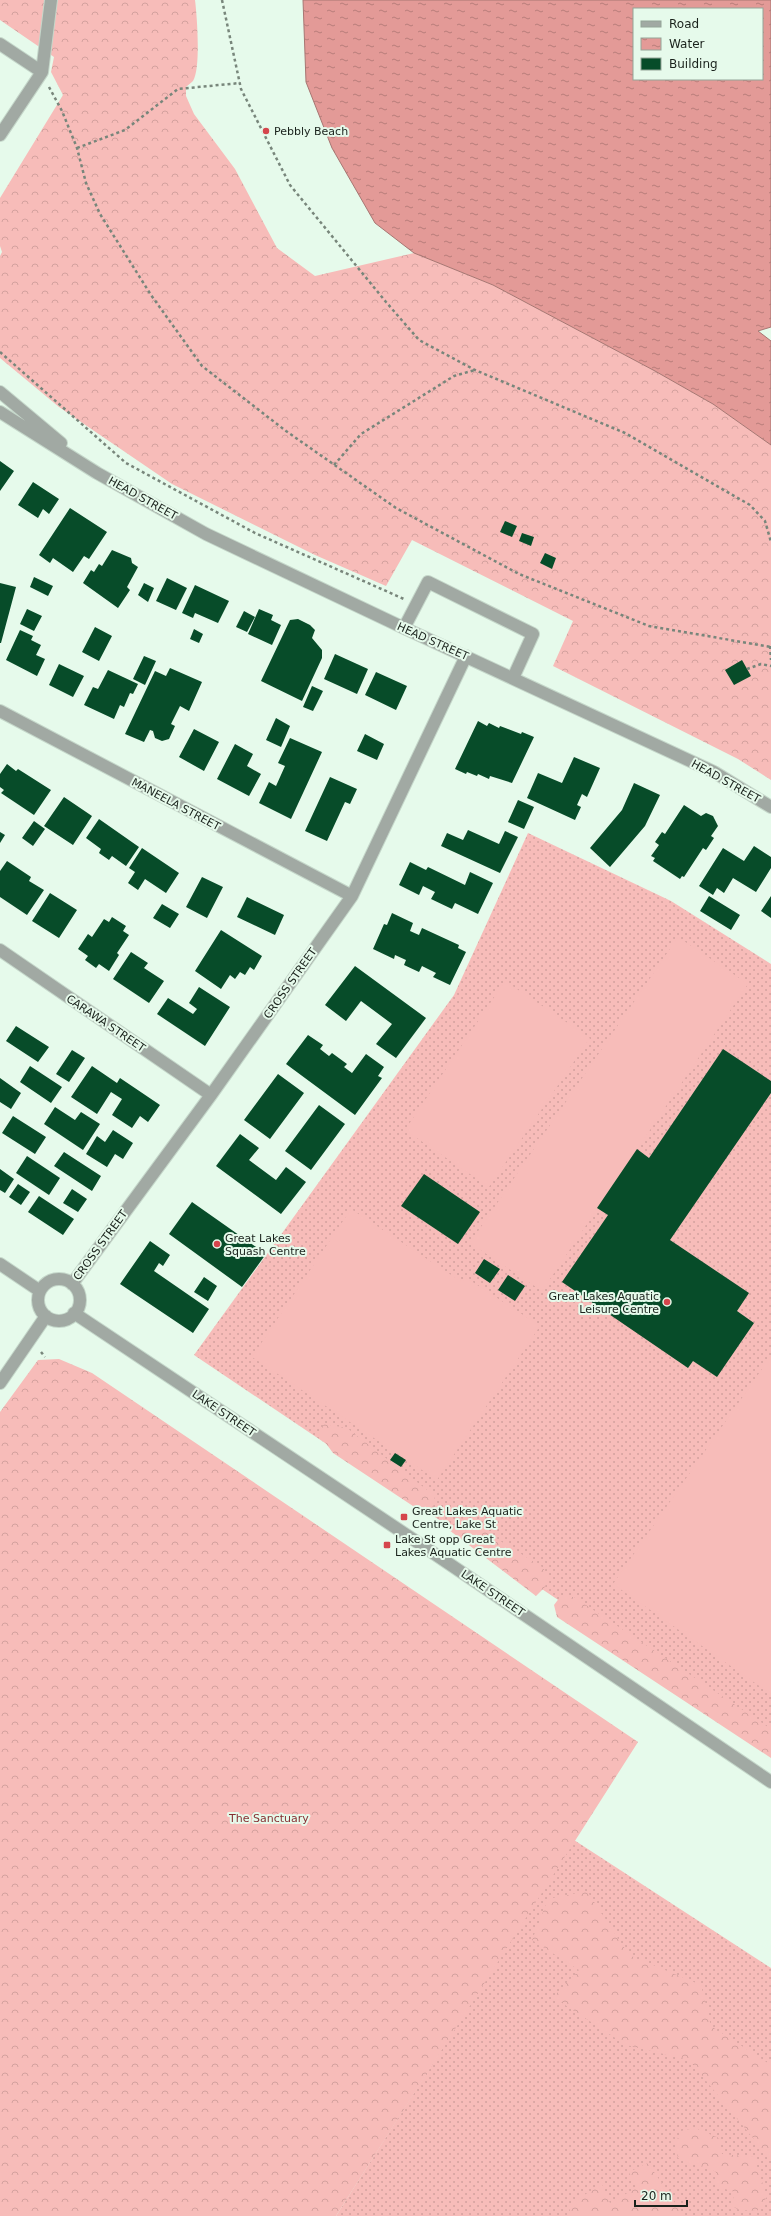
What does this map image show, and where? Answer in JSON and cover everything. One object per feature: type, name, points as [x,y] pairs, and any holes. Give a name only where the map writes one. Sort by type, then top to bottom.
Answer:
[{"type":"street","points":[[0,135],[42,72],[51,0]]},
{"type":"street","points":[[0,44],[42,72]]},
{"type":"street","name":"HEAD STREET","points":[[0,392],[97,473]]},
{"type":"street","name":"HEAD STREET","points":[[0,412],[97,473],[206,534],[714,772],[771,807]]},
{"type":"street","points":[[404,628],[428,582],[533,634],[513,678]]},
{"type":"street","name":"CROSS STREET","points":[[72,1284],[211,1095],[352,896],[466,656]]},
{"type":"street","name":"MANEELA STREET","points":[[0,711],[352,896]]},
{"type":"street","name":"CARAWA STREET","points":[[0,950],[211,1095]]},
{"type":"street","points":[[0,1264],[40,1291]]},
{"type":"street","points":[[60,1279],[72,1284],[76,1289],[79,1302],[74,1313],[64,1320],[58,1321],[46,1316],[38,1305],[40,1291],[48,1282],[60,1279]]},
{"type":"street","name":"LAKE STREET","points":[[74,1313],[414,1540],[771,1782]]},
{"type":"street","points":[[0,1382],[46,1316]]},
{"type":"path","points":[[222,0],[241,90],[290,185],[419,340],[475,370],[625,433],[750,505],[765,521],[771,542]]},
{"type":"path","points":[[42,72],[62,111],[77,148],[86,183],[100,214],[128,262],[202,366],[286,431],[396,508],[519,574],[649,626],[770,647],[771,660]]},
{"type":"path","points":[[77,148],[125,130],[178,89],[240,83]]},
{"type":"path","points":[[0,352],[126,463],[254,533],[416,605]]},
{"type":"path","points":[[334,465],[361,434],[454,376],[475,370]]},
{"type":"path","points":[[747,668],[761,664],[771,666]]},
{"type":"path","points":[[42,1352],[45,1358]]},
{"type":"green space","points":[[0,0],[195,0],[198,42],[197,65],[193,81],[186,87],[186,96],[194,114],[235,169],[277,248],[315,276],[414,253],[493,285],[655,371],[713,404],[771,445],[771,780],[738,759],[553,666],[573,621],[412,540],[386,586],[315,555],[172,484],[59,407],[0,358],[0,256],[2,252],[0,246],[0,198],[63,95],[51,72],[54,57],[0,20]]},
{"type":"green space","points":[[528,833],[671,901],[771,964],[771,1743],[194,1355],[454,995]]},
{"type":"green space","points":[[678,937],[748,984],[542,1291],[470,1243]]},
{"type":"green space","points":[[505,981],[590,1038],[489,1187],[405,1130]]},
{"type":"green space","points":[[351,1209],[462,1282],[465,1277],[540,1326],[437,1480],[252,1357]]},
{"type":"green space","points":[[771,1356],[771,1694],[613,1584]]},
{"type":"green space","name":"The Sanctuary","points":[[59,1359],[92,1373],[638,1742],[336,2216],[0,2216],[0,1412],[38,1360]]},
{"type":"green space","points":[[324,1424],[347,1428],[435,1496],[433,1507],[422,1512],[333,1453],[319,1434]]},
{"type":"green space","points":[[458,1518],[474,1520],[497,1539],[542,1567],[548,1575],[545,1587],[536,1596],[449,1530]]},
{"type":"green space","points":[[560,1597],[574,1597],[771,1729],[771,1758],[557,1617],[554,1605]]},
{"type":"green space","points":[[574,1840],[771,1968],[771,2216],[336,2216]]},
{"type":"green space","points":[[587,1891],[629,1955],[701,1985],[711,2026],[771,2065],[771,2160],[689,2060],[626,2045],[553,1997],[579,1970],[532,1940],[548,1899]]},
{"type":"green space","points":[[695,2128],[719,2138],[722,2154],[754,2157],[767,2197],[757,2211],[740,2210],[731,2206],[735,2192],[715,2186],[716,2172],[687,2163],[678,2158],[675,2144],[681,2131]]},
{"type":"green space","points":[[648,2163],[684,2216],[572,2216],[568,2205],[602,2184],[610,2203],[636,2188],[629,2172]]},
{"type":"water","points":[[303,0],[771,0],[771,327],[758,331],[771,341],[771,445],[713,404],[655,371],[493,285],[414,253],[375,223],[332,148],[306,82]]},
{"type":"building","points":[[0,461],[14,471],[0,491]]},
{"type":"building","points":[[33,482],[59,499],[49,514],[43,509],[38,518],[18,505]]},
{"type":"building","points":[[70,508],[107,532],[89,559],[84,556],[73,572],[53,558],[50,563],[39,555]]},
{"type":"building","points":[[505,521],[517,526],[512,537],[500,532]]},
{"type":"building","points":[[522,533],[534,537],[531,546],[519,541]]},
{"type":"building","points":[[112,550],[131,558],[132,563],[138,567],[127,587],[130,590],[118,608],[83,583],[91,570],[94,572],[99,564],[102,566]]},
{"type":"building","points":[[545,553],[556,558],[552,569],[540,563]]},
{"type":"building","points":[[34,577],[53,586],[48,596],[30,587]]},
{"type":"building","points":[[167,578],[187,588],[176,610],[156,601]]},
{"type":"building","points":[[0,583],[16,587],[1,643],[0,643]]},
{"type":"building","points":[[144,583],[154,588],[148,602],[138,595]]},
{"type":"building","points":[[195,585],[229,601],[218,623],[195,613],[193,618],[182,613]]},
{"type":"building","points":[[27,609],[42,616],[34,631],[20,624]]},
{"type":"building","points":[[259,609],[273,615],[271,620],[281,625],[272,645],[248,634]]},
{"type":"building","points":[[244,611],[255,617],[247,632],[236,627]]},
{"type":"building","points":[[298,619],[310,625],[315,630],[312,638],[322,650],[322,658],[302,701],[261,681],[290,620]]},
{"type":"building","points":[[95,627],[112,636],[99,661],[82,652]]},
{"type":"building","points":[[194,629],[203,634],[199,643],[190,639]]},
{"type":"building","points":[[20,630],[33,636],[31,640],[41,645],[36,655],[45,659],[37,676],[6,660]]},
{"type":"building","points":[[335,654],[368,669],[357,694],[324,679]]},
{"type":"building","points":[[144,656],[156,661],[145,685],[133,679]]},
{"type":"building","points":[[742,660],[751,676],[734,685],[725,670]]},
{"type":"building","points":[[59,664],[84,676],[73,697],[49,685]]},
{"type":"building","points":[[170,668],[202,682],[189,711],[180,706],[171,724],[175,726],[169,739],[162,741],[155,738],[153,731],[150,730],[144,742],[125,734],[155,671],[166,676]]},
{"type":"building","points":[[108,670],[138,684],[133,694],[130,693],[124,707],[120,705],[114,719],[84,705],[93,687],[98,689]]},
{"type":"building","points":[[376,672],[407,686],[396,710],[365,695]]},
{"type":"building","points":[[312,686],[323,691],[313,711],[303,707]]},
{"type":"building","points":[[276,718],[290,726],[281,747],[266,740]]},
{"type":"building","points":[[478,721],[487,726],[489,723],[499,728],[500,726],[534,737],[512,783],[490,776],[489,779],[478,774],[477,776],[467,772],[466,774],[455,769]]},
{"type":"building","points":[[194,729],[219,742],[204,771],[179,757]]},
{"type":"building","points":[[365,734],[384,744],[377,760],[357,751]]},
{"type":"building","points":[[290,738],[322,752],[291,819],[259,803],[269,782],[276,786],[285,766],[278,763]]},
{"type":"building","points":[[235,744],[253,754],[247,766],[261,774],[249,796],[217,779]]},
{"type":"building","points":[[574,757],[600,768],[587,797],[582,794],[577,805],[581,807],[575,820],[527,798],[538,773],[562,783]]},
{"type":"building","points":[[7,764],[16,771],[18,769],[51,790],[34,815],[1,793],[4,790],[0,787],[0,774]]},
{"type":"building","points":[[330,777],[357,789],[350,804],[345,802],[327,841],[305,831]]},
{"type":"building","points":[[634,783],[660,795],[645,826],[610,867],[590,848],[622,810]]},
{"type":"building","points":[[64,797],[92,816],[73,845],[44,826]]},
{"type":"building","points":[[518,800],[534,807],[524,829],[508,822]]},
{"type":"building","points":[[684,805],[701,816],[706,813],[713,816],[718,826],[711,836],[714,838],[706,850],[703,848],[684,877],[682,876],[680,879],[653,861],[655,858],[651,856],[659,845],[655,842],[662,832],[665,834]]},
{"type":"building","points":[[99,819],[139,847],[126,866],[112,856],[109,860],[99,853],[101,849],[86,838]]},
{"type":"building","points":[[34,821],[45,829],[33,846],[22,838]]},
{"type":"building","points":[[468,830],[499,844],[505,831],[518,837],[500,873],[441,846],[447,833],[463,840]]},
{"type":"building","points":[[0,832],[5,835],[0,843]]},
{"type":"building","points":[[754,846],[771,857],[771,868],[756,892],[733,878],[724,893],[717,888],[713,895],[699,886],[723,848],[744,861]]},
{"type":"building","points":[[142,848],[179,873],[166,893],[145,879],[138,890],[128,883],[135,872],[129,868]]},
{"type":"building","points":[[7,861],[31,877],[29,881],[44,890],[27,915],[0,897],[0,871]]},
{"type":"building","points":[[410,862],[426,870],[428,867],[465,885],[470,872],[493,883],[478,914],[455,903],[452,909],[431,899],[435,892],[423,886],[419,895],[399,885]]},
{"type":"building","points":[[202,877],[223,887],[207,918],[186,907]]},
{"type":"building","points":[[50,893],[77,910],[59,938],[32,921]]},
{"type":"building","points":[[709,896],[740,915],[731,930],[700,911]]},
{"type":"building","points":[[771,896],[771,918],[761,911]]},
{"type":"building","points":[[247,897],[284,915],[275,935],[237,917]]},
{"type":"building","points":[[162,904],[179,914],[170,928],[153,918]]},
{"type":"building","points":[[392,913],[413,923],[410,931],[419,935],[422,928],[459,945],[458,948],[466,952],[450,985],[433,977],[436,973],[422,966],[419,972],[404,965],[406,960],[395,955],[394,959],[373,949],[384,924],[387,925]]},
{"type":"building","points":[[112,917],[126,926],[123,931],[129,935],[117,953],[119,955],[109,971],[99,964],[96,968],[85,960],[88,956],[78,949],[88,934],[92,937],[104,919],[109,922]]},
{"type":"building","points":[[221,930],[262,956],[254,970],[250,967],[245,975],[240,972],[235,979],[230,975],[221,989],[195,971]]},
{"type":"building","points":[[131,952],[148,963],[144,968],[164,981],[149,1003],[113,979]]},
{"type":"building","points":[[355,966],[426,1018],[396,1058],[376,1044],[392,1024],[361,1001],[346,1021],[325,1005]]},
{"type":"building","points":[[199,987],[230,1007],[205,1046],[157,1014],[168,998],[193,1014],[197,1009],[189,1003]]},
{"type":"building","points":[[16,1026],[49,1047],[38,1062],[6,1041]]},
{"type":"building","points":[[308,1035],[323,1045],[320,1049],[329,1056],[332,1053],[347,1064],[344,1067],[352,1073],[366,1054],[384,1067],[378,1076],[382,1078],[355,1115],[286,1064]]},
{"type":"building","points":[[723,1049],[771,1081],[771,1093],[670,1240],[749,1293],[737,1311],[754,1323],[717,1377],[693,1361],[688,1368],[562,1282],[608,1215],[597,1208],[637,1149],[649,1158]]},
{"type":"building","points":[[72,1050],[85,1058],[69,1082],[56,1074]]},
{"type":"building","points":[[30,1066],[62,1087],[51,1103],[20,1082]]},
{"type":"building","points":[[92,1066],[117,1083],[120,1078],[160,1105],[148,1122],[140,1116],[132,1128],[112,1115],[122,1099],[111,1092],[97,1114],[71,1097]]},
{"type":"building","points":[[278,1074],[304,1093],[270,1139],[244,1120]]},
{"type":"building","points":[[0,1078],[21,1093],[11,1109],[0,1102]]},
{"type":"building","points":[[319,1105],[345,1124],[311,1170],[285,1151]]},
{"type":"building","points":[[55,1107],[75,1120],[81,1112],[100,1124],[83,1150],[44,1124]]},
{"type":"building","points":[[13,1116],[46,1137],[35,1154],[2,1133]]},
{"type":"building","points":[[113,1130],[133,1143],[123,1159],[115,1154],[107,1167],[86,1154],[97,1136],[105,1142]]},
{"type":"building","points":[[240,1134],[259,1148],[249,1160],[276,1180],[286,1167],[306,1182],[281,1214],[216,1166]]},
{"type":"building","points":[[64,1152],[101,1176],[92,1191],[54,1166]]},
{"type":"building","points":[[27,1156],[60,1178],[49,1195],[16,1173]]},
{"type":"building","points":[[0,1169],[14,1179],[5,1193],[0,1190]]},
{"type":"building","points":[[424,1174],[480,1212],[458,1244],[401,1206]]},
{"type":"building","points":[[18,1184],[30,1192],[21,1205],[9,1197]]},
{"type":"building","points":[[72,1189],[87,1199],[78,1212],[63,1203]]},
{"type":"building","points":[[39,1196],[74,1219],[63,1235],[28,1212]]},
{"type":"building","name":"Great Lakes Squash Centre","points":[[192,1202],[266,1254],[242,1287],[169,1234]]},
{"type":"building","points":[[150,1241],[170,1255],[163,1266],[159,1263],[154,1271],[209,1309],[193,1333],[120,1284]]},
{"type":"building","points":[[484,1259],[500,1269],[490,1283],[475,1273]]},
{"type":"building","points":[[508,1275],[525,1286],[515,1301],[498,1290]]},
{"type":"building","points":[[204,1277],[217,1286],[208,1301],[194,1292]]},
{"type":"building","points":[[395,1453],[406,1460],[401,1467],[390,1460]]},
{"type":"place","name":"Pebbly Beach","points":[[266,131]]},
{"type":"place","name":"Great Lakes Squash Centre","points":[[217,1244]]},
{"type":"place","name":"Great Lakes Aquatic Leisure Centre","points":[[667,1302]]},
{"type":"place","name":"Great Lakes Aquatic Centre, Lake St","points":[[404,1517]]},
{"type":"place","name":"Lake St opp Great Lakes Aquatic Centre","points":[[387,1545]]}]
